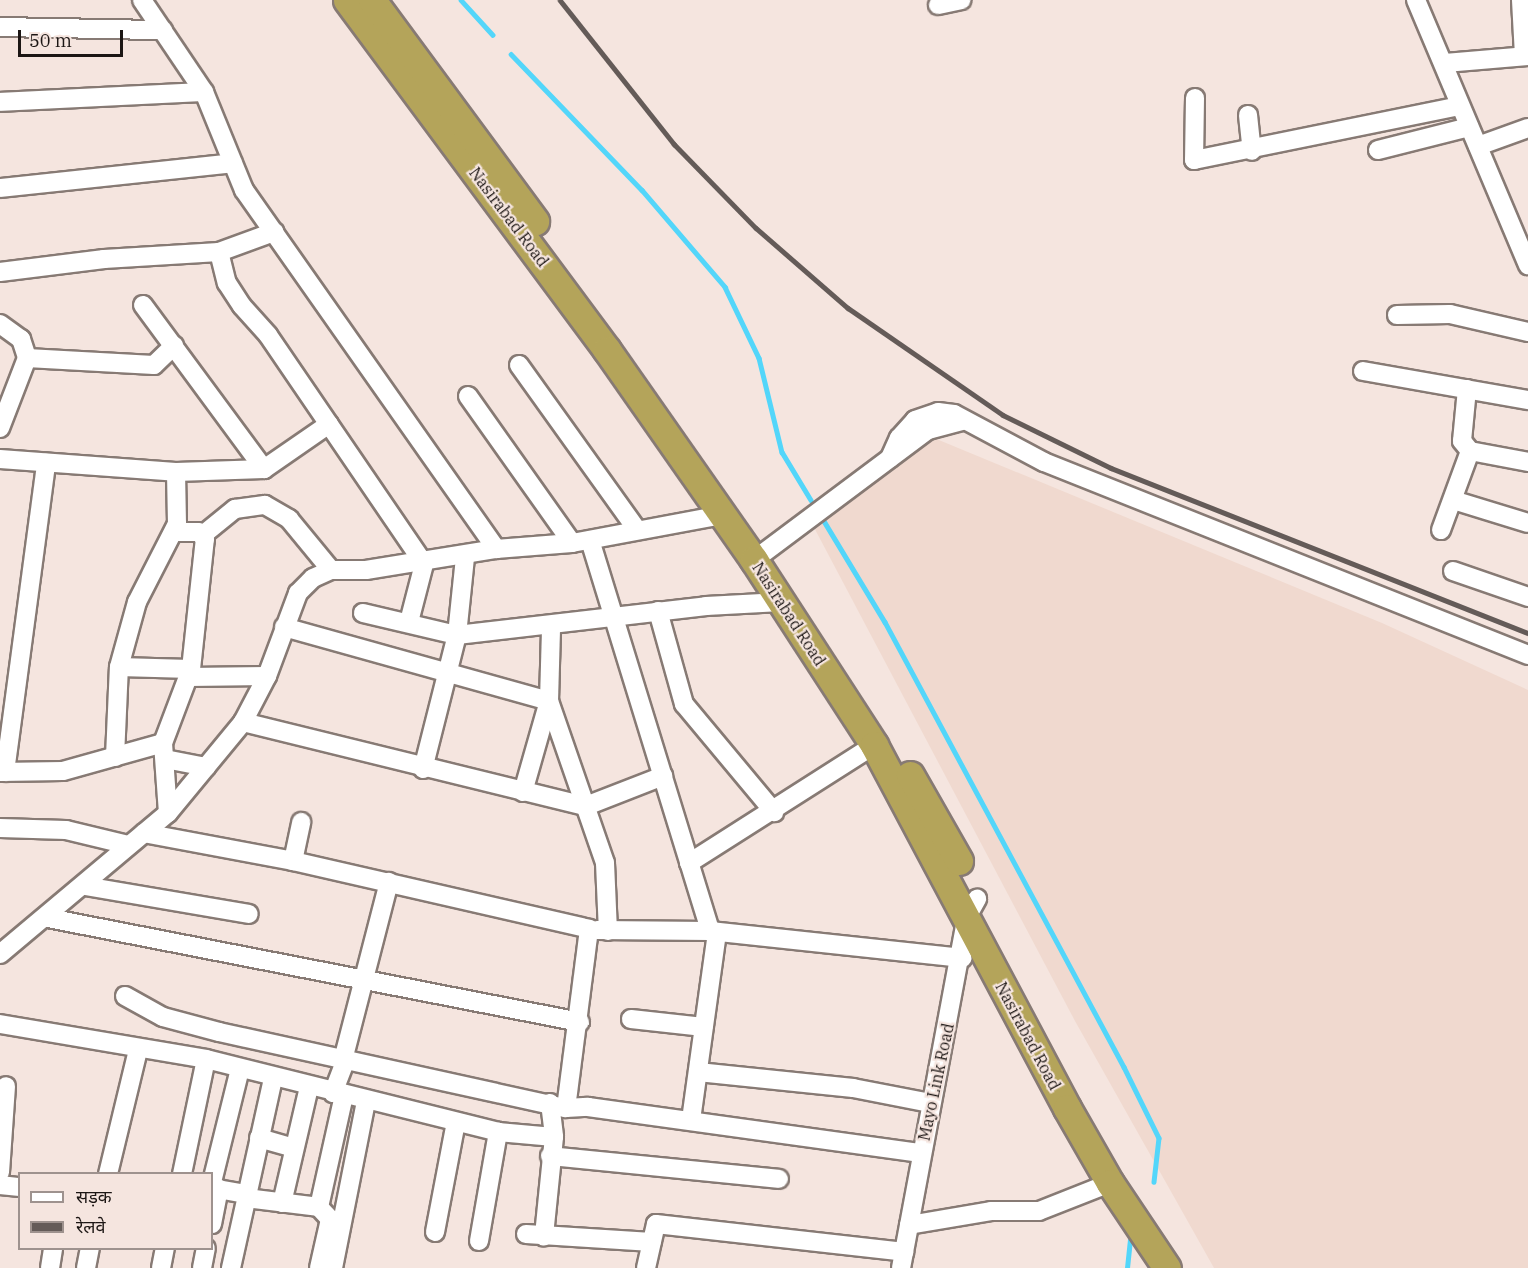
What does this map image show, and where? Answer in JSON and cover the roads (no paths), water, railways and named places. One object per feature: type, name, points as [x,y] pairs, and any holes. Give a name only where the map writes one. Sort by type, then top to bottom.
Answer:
[{"type":"highway","name":"Nasirabad Road","points":[[347,0],[607,350],[722,515],[759,557],[781,602],[874,745],[972,908],[1095,1133],[1181,1268]]},
{"type":"highway","name":"Nasirabad Road","points":[[372,0],[573,274],[759,557],[913,780],[972,908],[1110,1183],[1167,1268]]},
{"type":"street","points":[[142,0],[204,92],[244,190],[496,549]]},
{"type":"street","points":[[938,4],[961,0]]},
{"type":"street","points":[[1416,0],[1445,63],[1460,106],[1528,265]]},
{"type":"street","points":[[1445,63],[1526,56],[1521,0]]},
{"type":"street","points":[[0,27],[163,30]]},
{"type":"street","points":[[0,102],[204,92]]},
{"type":"street","points":[[1195,98],[1194,160],[1252,151],[1460,106]]},
{"type":"street","points":[[1248,116],[1252,151]]},
{"type":"street","points":[[1378,150],[1469,127]]},
{"type":"street","points":[[1478,146],[1528,128]]},
{"type":"street","points":[[0,188],[233,163]]},
{"type":"street","points":[[0,272],[104,259],[219,252],[274,232]]},
{"type":"street","points":[[219,252],[227,283],[329,424],[424,564],[409,622]]},
{"type":"street","points":[[143,304],[264,469]]},
{"type":"street","points":[[1397,315],[1450,314],[1528,332]]},
{"type":"street","points":[[0,324],[21,339],[27,358],[0,428]]},
{"type":"street","points":[[27,358],[154,365],[174,346]]},
{"type":"street","points":[[519,365],[637,530]]},
{"type":"street","points":[[1363,371],[1528,400]]},
{"type":"street","points":[[1467,389],[1462,441],[1470,451],[1528,462]]},
{"type":"street","points":[[468,396],[572,543]]},
{"type":"street","points":[[759,557],[819,508],[890,458],[907,428],[927,414],[954,414],[1066,472],[1528,655]]},
{"type":"street","points":[[0,459],[176,472],[264,469],[329,424]]},
{"type":"street","points":[[1441,530],[1470,451]]},
{"type":"street","points":[[46,463],[2,772],[63,771],[115,757],[164,751],[206,767]]},
{"type":"street","points":[[115,757],[119,667],[137,602],[174,532],[176,472]]},
{"type":"street","points":[[1453,500],[1528,523]]},
{"type":"street","points":[[174,532],[204,534],[235,509],[265,504],[289,519],[331,570]]},
{"type":"street","points":[[0,954],[48,918],[128,845],[168,813],[243,722],[267,676],[298,593],[331,570],[424,564],[496,549],[572,543],[722,515]]},
{"type":"street","points":[[168,813],[164,751],[190,673],[204,534]]},
{"type":"street","points":[[590,540],[689,864],[713,931],[704,1027],[691,1120]]},
{"type":"street","points":[[423,769],[457,635],[465,557]]},
{"type":"street","points":[[1453,571],[1528,597]]},
{"type":"street","points":[[363,613],[457,635],[551,628],[612,616],[658,611],[781,602]]},
{"type":"street","points":[[658,611],[684,704],[774,812]]},
{"type":"street","points":[[284,627],[549,702]]},
{"type":"street","points":[[523,792],[549,702],[551,628]]},
{"type":"street","points":[[119,667],[267,676]]},
{"type":"street","points":[[549,702],[586,806],[609,884],[608,932]]},
{"type":"street","points":[[243,722],[423,769],[586,806],[663,776]]},
{"type":"street","points":[[689,864],[774,812],[874,745]]},
{"type":"street","points":[[293,861],[301,822]]},
{"type":"street","points":[[0,828],[66,830],[128,845]]},
{"type":"street","points":[[144,834],[293,861],[608,932],[713,931],[963,958]]},
{"type":"street","points":[[319,1208],[360,981],[389,882]]},
{"type":"street","points":[[85,886],[249,914]]},
{"type":"street","name":"Mayo Link Road","points":[[903,1260],[930,1102],[972,908]]},
{"type":"street","points":[[48,918],[289,962],[360,981],[580,1022]]},
{"type":"street","points":[[589,929],[580,1022],[558,1106],[535,1235],[652,1242]]},
{"type":"street","points":[[125,996],[163,1017],[344,1060],[558,1106],[588,1107],[691,1120],[921,1153]]},
{"type":"street","points":[[631,1019],[704,1027]]},
{"type":"street","points":[[0,1024],[138,1050],[206,1059],[309,1087],[498,1132],[554,1137]]},
{"type":"street","points":[[108,1172],[138,1050]]},
{"type":"street","points":[[182,1172],[206,1059]]},
{"type":"street","points":[[213,1205],[214,1186],[240,1069]]},
{"type":"street","points":[[698,1072],[853,1088],[930,1102]]},
{"type":"street","points":[[231,1268],[273,1078]]},
{"type":"street","points":[[0,1172],[6,1086]]},
{"type":"street","points":[[282,1203],[309,1087]]},
{"type":"street","points":[[333,1268],[366,1101]]},
{"type":"street","points":[[435,1232],[456,1122]]},
{"type":"street","points":[[479,1241],[498,1132]]},
{"type":"street","points":[[259,1138],[294,1148]]},
{"type":"street","points":[[550,1156],[779,1179]]},
{"type":"street","points":[[909,1225],[990,1211],[1039,1211],[1110,1183]]},
{"type":"street","points":[[0,1185],[18,1187]]},
{"type":"street","points":[[214,1186],[247,1196],[319,1208],[330,1219],[319,1268]]},
{"type":"street","points":[[646,1268],[657,1224],[903,1260]]},
{"type":"street","points":[[50,1268],[53,1250]]},
{"type":"street","points":[[86,1268],[90,1250]]},
{"type":"street","points":[[161,1268],[165,1250]]},
{"type":"street","points":[[202,1268],[206,1250]]},
{"type":"waterway","points":[[461,0],[493,35]]},
{"type":"waterway","points":[[511,54],[642,190],[725,287],[759,358],[782,452],[811,500]]},
{"type":"waterway","points":[[824,521],[885,622],[1124,1067],[1159,1138],[1154,1182]]},
{"type":"waterway","points":[[1127,1268],[1130,1240]]},
{"type":"railway","points":[[560,0],[674,144],[756,228],[848,308],[1003,415],[1111,468],[1528,633]]}]
